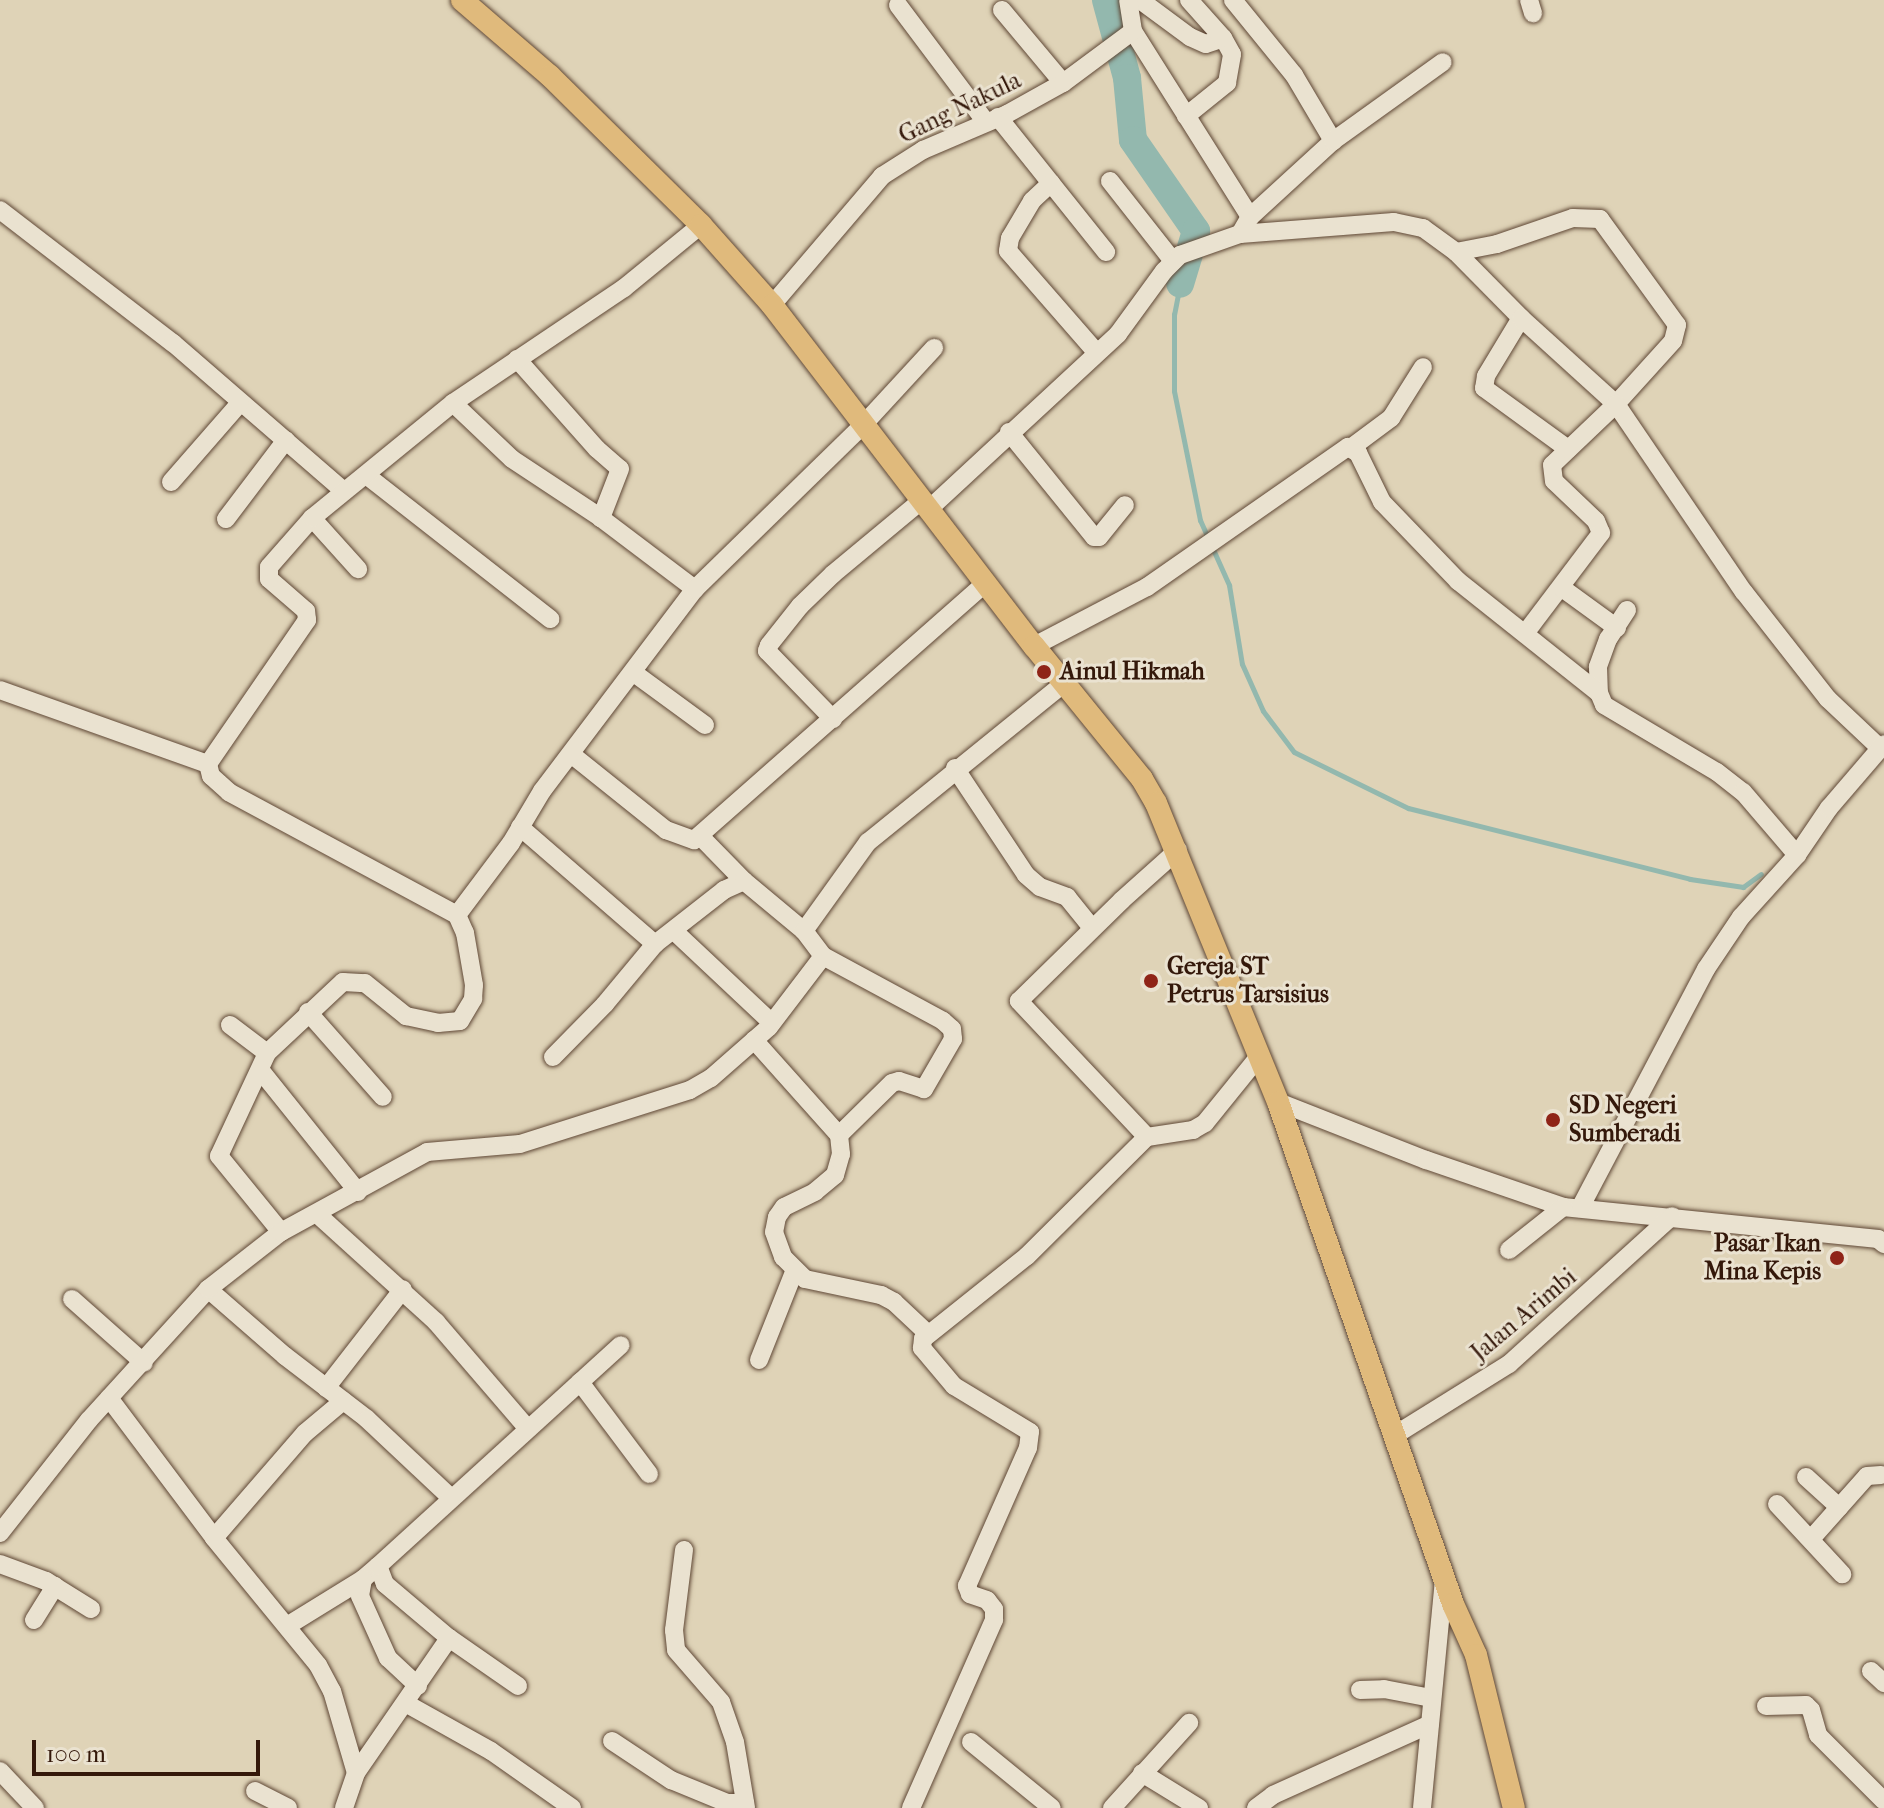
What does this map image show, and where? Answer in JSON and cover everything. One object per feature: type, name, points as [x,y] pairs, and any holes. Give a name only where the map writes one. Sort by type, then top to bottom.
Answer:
[{"type":"main road","points":[[462,0],[550,76],[701,225],[772,305],[1034,646],[1142,779],[1178,850],[1278,1102],[1445,1577],[1476,1655],[1514,1808]]},
{"type":"street","points":[[477,0],[490,22]]},
{"type":"street","points":[[1128,0],[1123,37],[1186,116],[1250,217]]},
{"type":"street","points":[[1140,0],[1190,37],[1206,44],[1223,38]]},
{"type":"street","points":[[1186,116],[1227,83],[1232,54],[1223,38],[1189,0]]},
{"type":"street","points":[[1233,0],[1294,75],[1333,141]]},
{"type":"street","points":[[898,5],[1106,252]]},
{"type":"street","points":[[1002,10],[1063,83]]},
{"type":"street","name":"Gang Nakula","points":[[772,305],[882,176],[923,150],[1063,83],[1123,37]]},
{"type":"street","points":[[1240,234],[1250,217],[1333,141],[1443,62]]},
{"type":"street","points":[[1110,181],[1173,261]]},
{"type":"street","points":[[1051,183],[1026,210],[1010,238],[1008,251],[1097,353]]},
{"type":"street","points":[[0,210],[173,343],[344,491]]},
{"type":"street","points":[[1456,252],[1497,244],[1573,218],[1584,217],[1606,223],[1677,325],[1673,341],[1616,404],[1552,465],[1550,473],[1596,521],[1601,533],[1526,632]]},
{"type":"street","points":[[833,719],[767,651],[791,616],[826,581],[924,505],[1118,334],[1173,261],[1190,250],[1240,234],[1394,222],[1423,228],[1456,252],[1521,318],[1616,404],[1744,592],[1828,699],[1882,746],[1829,808],[1797,855],[1741,917],[1706,969],[1572,1207],[1509,1250]]},
{"type":"street","points":[[281,1232],[219,1156],[267,1053],[343,982],[353,980],[376,990],[394,1009],[406,1016],[438,1023],[460,1021],[473,999],[474,985],[465,933],[457,915],[229,792],[211,776],[208,764],[307,620],[306,611],[269,579],[267,573],[272,561],[312,518],[453,403],[624,288],[701,225]]},
{"type":"street","points":[[1521,318],[1486,376],[1484,388],[1568,449]]},
{"type":"street","points":[[457,915],[542,791],[695,589],[863,425],[934,348]]},
{"type":"street","points":[[517,359],[597,449],[620,469],[601,518]]},
{"type":"street","points":[[1034,646],[1147,587],[1341,450],[1375,432],[1407,398],[1423,367]]},
{"type":"street","points":[[171,482],[240,403]]},
{"type":"street","points":[[453,403],[512,459],[601,518],[695,589]]},
{"type":"street","points":[[1009,432],[1094,537],[1099,537],[1125,505]]},
{"type":"street","points":[[226,519],[286,440]]},
{"type":"street","points":[[1355,445],[1382,502],[1458,581],[1526,632],[1537,647],[1599,693],[1611,712],[1717,772],[1743,792],[1797,855]]},
{"type":"street","points":[[366,475],[550,619]]},
{"type":"street","points":[[312,518],[358,569]]},
{"type":"street","points":[[571,754],[666,830],[690,841],[701,837],[914,643],[986,583]]},
{"type":"street","points":[[1562,588],[1617,628]]},
{"type":"street","points":[[1599,693],[1602,653],[1627,610]]},
{"type":"street","points":[[634,673],[705,725]]},
{"type":"street","points":[[804,931],[868,842],[955,768],[1064,683]]},
{"type":"street","points":[[0,690],[208,764]]},
{"type":"street","points":[[955,768],[1026,875],[1040,887],[1067,897],[1092,928]]},
{"type":"street","points":[[520,827],[655,944]]},
{"type":"street","points":[[701,837],[744,881],[804,931],[823,956],[943,1021],[952,1029],[953,1039],[924,1089],[899,1081],[892,1083],[839,1135]]},
{"type":"street","points":[[1147,1137],[1019,1001],[1092,928],[1178,850]]},
{"type":"street","points":[[553,1057],[605,1004],[655,944],[724,890],[744,881]]},
{"type":"street","points":[[674,931],[772,1023]]},
{"type":"street","points":[[0,1533],[109,1398],[208,1289],[281,1232],[427,1152],[520,1144],[690,1090],[711,1078],[772,1023],[823,956]]},
{"type":"street","points":[[308,1012],[383,1097]]},
{"type":"street","points":[[230,1025],[267,1053]]},
{"type":"street","points":[[754,1040],[839,1135],[841,1154],[835,1175],[815,1192],[784,1207],[777,1217],[774,1232],[783,1257],[794,1272],[832,1287],[881,1295],[894,1302],[927,1333]]},
{"type":"street","points":[[911,1808],[994,1620],[994,1609],[987,1600],[970,1594],[967,1586],[1028,1448],[1030,1432],[954,1386],[922,1348],[927,1333],[1027,1256],[1147,1137],[1199,1128],[1240,1084],[1260,1055]]},
{"type":"street","points":[[261,1071],[358,1192]]},
{"type":"street","points":[[1278,1102],[1426,1160],[1572,1207],[1882,1235]]},
{"type":"street","points":[[317,1214],[403,1289],[528,1429]]},
{"type":"street","name":"Jalan Arimbi","points":[[1395,1435],[1509,1364],[1672,1216]]},
{"type":"street","points":[[759,1360],[794,1272]]},
{"type":"street","points":[[208,1289],[367,1419],[451,1498]]},
{"type":"street","points":[[326,1388],[403,1289]]},
{"type":"street","points":[[72,1299],[144,1363]]},
{"type":"street","points":[[287,1626],[370,1572],[621,1345]]},
{"type":"street","points":[[580,1382],[649,1474]]},
{"type":"street","points":[[109,1398],[214,1538],[318,1665],[332,1691],[356,1773]]},
{"type":"street","points":[[214,1538],[305,1433],[343,1401]]},
{"type":"street","points":[[1811,1539],[1867,1476],[1883,1474]]},
{"type":"street","points":[[1806,1477],[1839,1507]]},
{"type":"street","points":[[1777,1504],[1842,1574]]},
{"type":"street","points":[[612,1741],[671,1780],[727,1803],[745,1806],[735,1742],[721,1702],[676,1650],[674,1630],[684,1550]]},
{"type":"street","points":[[0,1564],[55,1586],[91,1609]]},
{"type":"street","points":[[370,1572],[449,1638],[518,1686]]},
{"type":"street","points":[[370,1572],[360,1596],[388,1658],[418,1686]]},
{"type":"street","points":[[1422,1808],[1445,1577]]},
{"type":"street","points":[[34,1620],[55,1586]]},
{"type":"street","points":[[344,1808],[356,1773],[407,1704],[449,1638]]},
{"type":"street","points":[[1360,1690],[1384,1689],[1405,1696],[1431,1698]]},
{"type":"street","points":[[407,1704],[491,1751],[572,1808]]},
{"type":"street","points":[[1766,1706],[1806,1705],[1811,1710],[1818,1735],[1884,1801]]},
{"type":"street","points":[[1112,1808],[1189,1723]]},
{"type":"street","points":[[1256,1808],[1273,1795],[1430,1724]]},
{"type":"street","points":[[971,1742],[1052,1808]]},
{"type":"street","points":[[0,1771],[35,1808]]},
{"type":"street","points":[[1142,1773],[1199,1808]]},
{"type":"street","points":[[255,1791],[288,1808]]},
{"type":"waterway","points":[[1106,0],[1127,78],[1133,140],[1196,231],[1180,284]]},
{"type":"waterway","points":[[1180,284],[1174,314],[1174,391],[1200,520],[1208,538]]},
{"type":"waterway","points":[[1212,547],[1229,585],[1242,664],[1263,711],[1294,752],[1408,808],[1690,879],[1743,887],[1761,874]]},
{"type":"place","name":"Ainul Hikmah","points":[[1044,672]]},
{"type":"place","name":"Gereja ST Petrus Tarsisius","points":[[1151,981]]},
{"type":"place","name":"SD Negeri Sumberadi","points":[[1553,1120]]},
{"type":"place","name":"Pasar Ikan Mina Kepis","points":[[1837,1258]]}]
